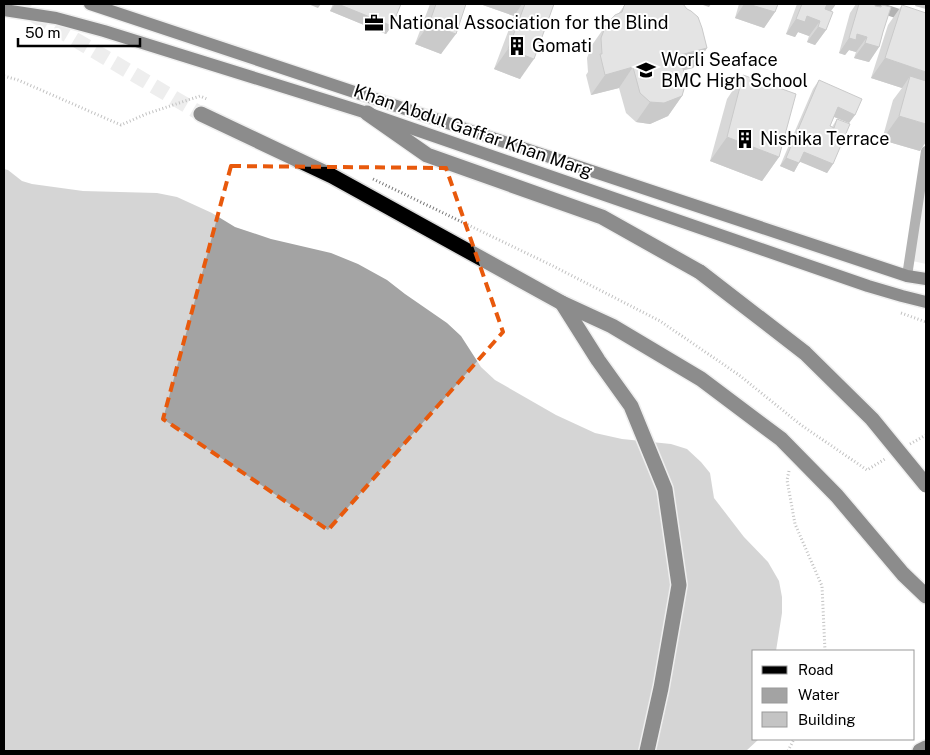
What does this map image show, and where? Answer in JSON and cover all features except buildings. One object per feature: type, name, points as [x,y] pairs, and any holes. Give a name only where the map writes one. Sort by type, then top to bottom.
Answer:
[{"type":"highway","points":[[367,113],[427,155],[602,217],[700,272],[805,353],[872,418],[926,485]]},
{"type":"highway","points":[[201,114],[332,176],[562,303],[612,326],[701,380],[781,439],[837,496],[903,574],[926,596]]},
{"type":"highway","points":[[562,303],[598,360],[631,406],[665,489],[679,585],[661,688],[647,751]]},
{"type":"highway","points":[[920,751],[926,748]]},
{"type":"main road","name":"Khan Abdul Gaffar Khan Marg","points":[[90,4],[907,276],[926,279]]},
{"type":"main road","name":"Khan Abdul Gaffar Khan Marg","points":[[4,10],[56,18],[104,31],[367,113],[868,286],[926,302]]},
{"type":"street","points":[[869,4],[926,23]]},
{"type":"street","points":[[907,276],[926,151]]},
{"type":"path","points":[[900,313],[926,322]]},
{"type":"path","points":[[801,425],[867,470],[892,454]]},
{"type":"path","points":[[909,444],[926,435]]},
{"type":"path","points":[[789,471],[787,480],[795,524],[822,586],[825,650]]},
{"type":"highlighted area","points":[[231,166],[446,168],[503,332],[328,530],[163,419]]},
{"type":"shaded area","points":[[926,169],[926,264],[908,260]]},
{"type":"water","points":[[4,169],[22,181],[32,184],[83,191],[157,193],[177,197],[212,213],[235,227],[271,239],[331,253],[358,264],[387,280],[447,323],[461,336],[481,367],[495,380],[556,415],[595,433],[622,439],[671,444],[687,449],[710,473],[714,498],[744,537],[768,562],[779,581],[782,613],[776,650],[752,650],[752,740],[758,740],[746,751],[4,751]]},
{"type":"tunnel","points":[[15,4],[201,114]]},
{"type":"place","name":"National Association for the Blind","points":[[374,23]]},
{"type":"place","name":"Gomati","points":[[517,46]]},
{"type":"place","name":"Worli Seaface BMC High School","points":[[646,70]]},
{"type":"place","name":"Nishika Terrace","points":[[745,139]]}]
